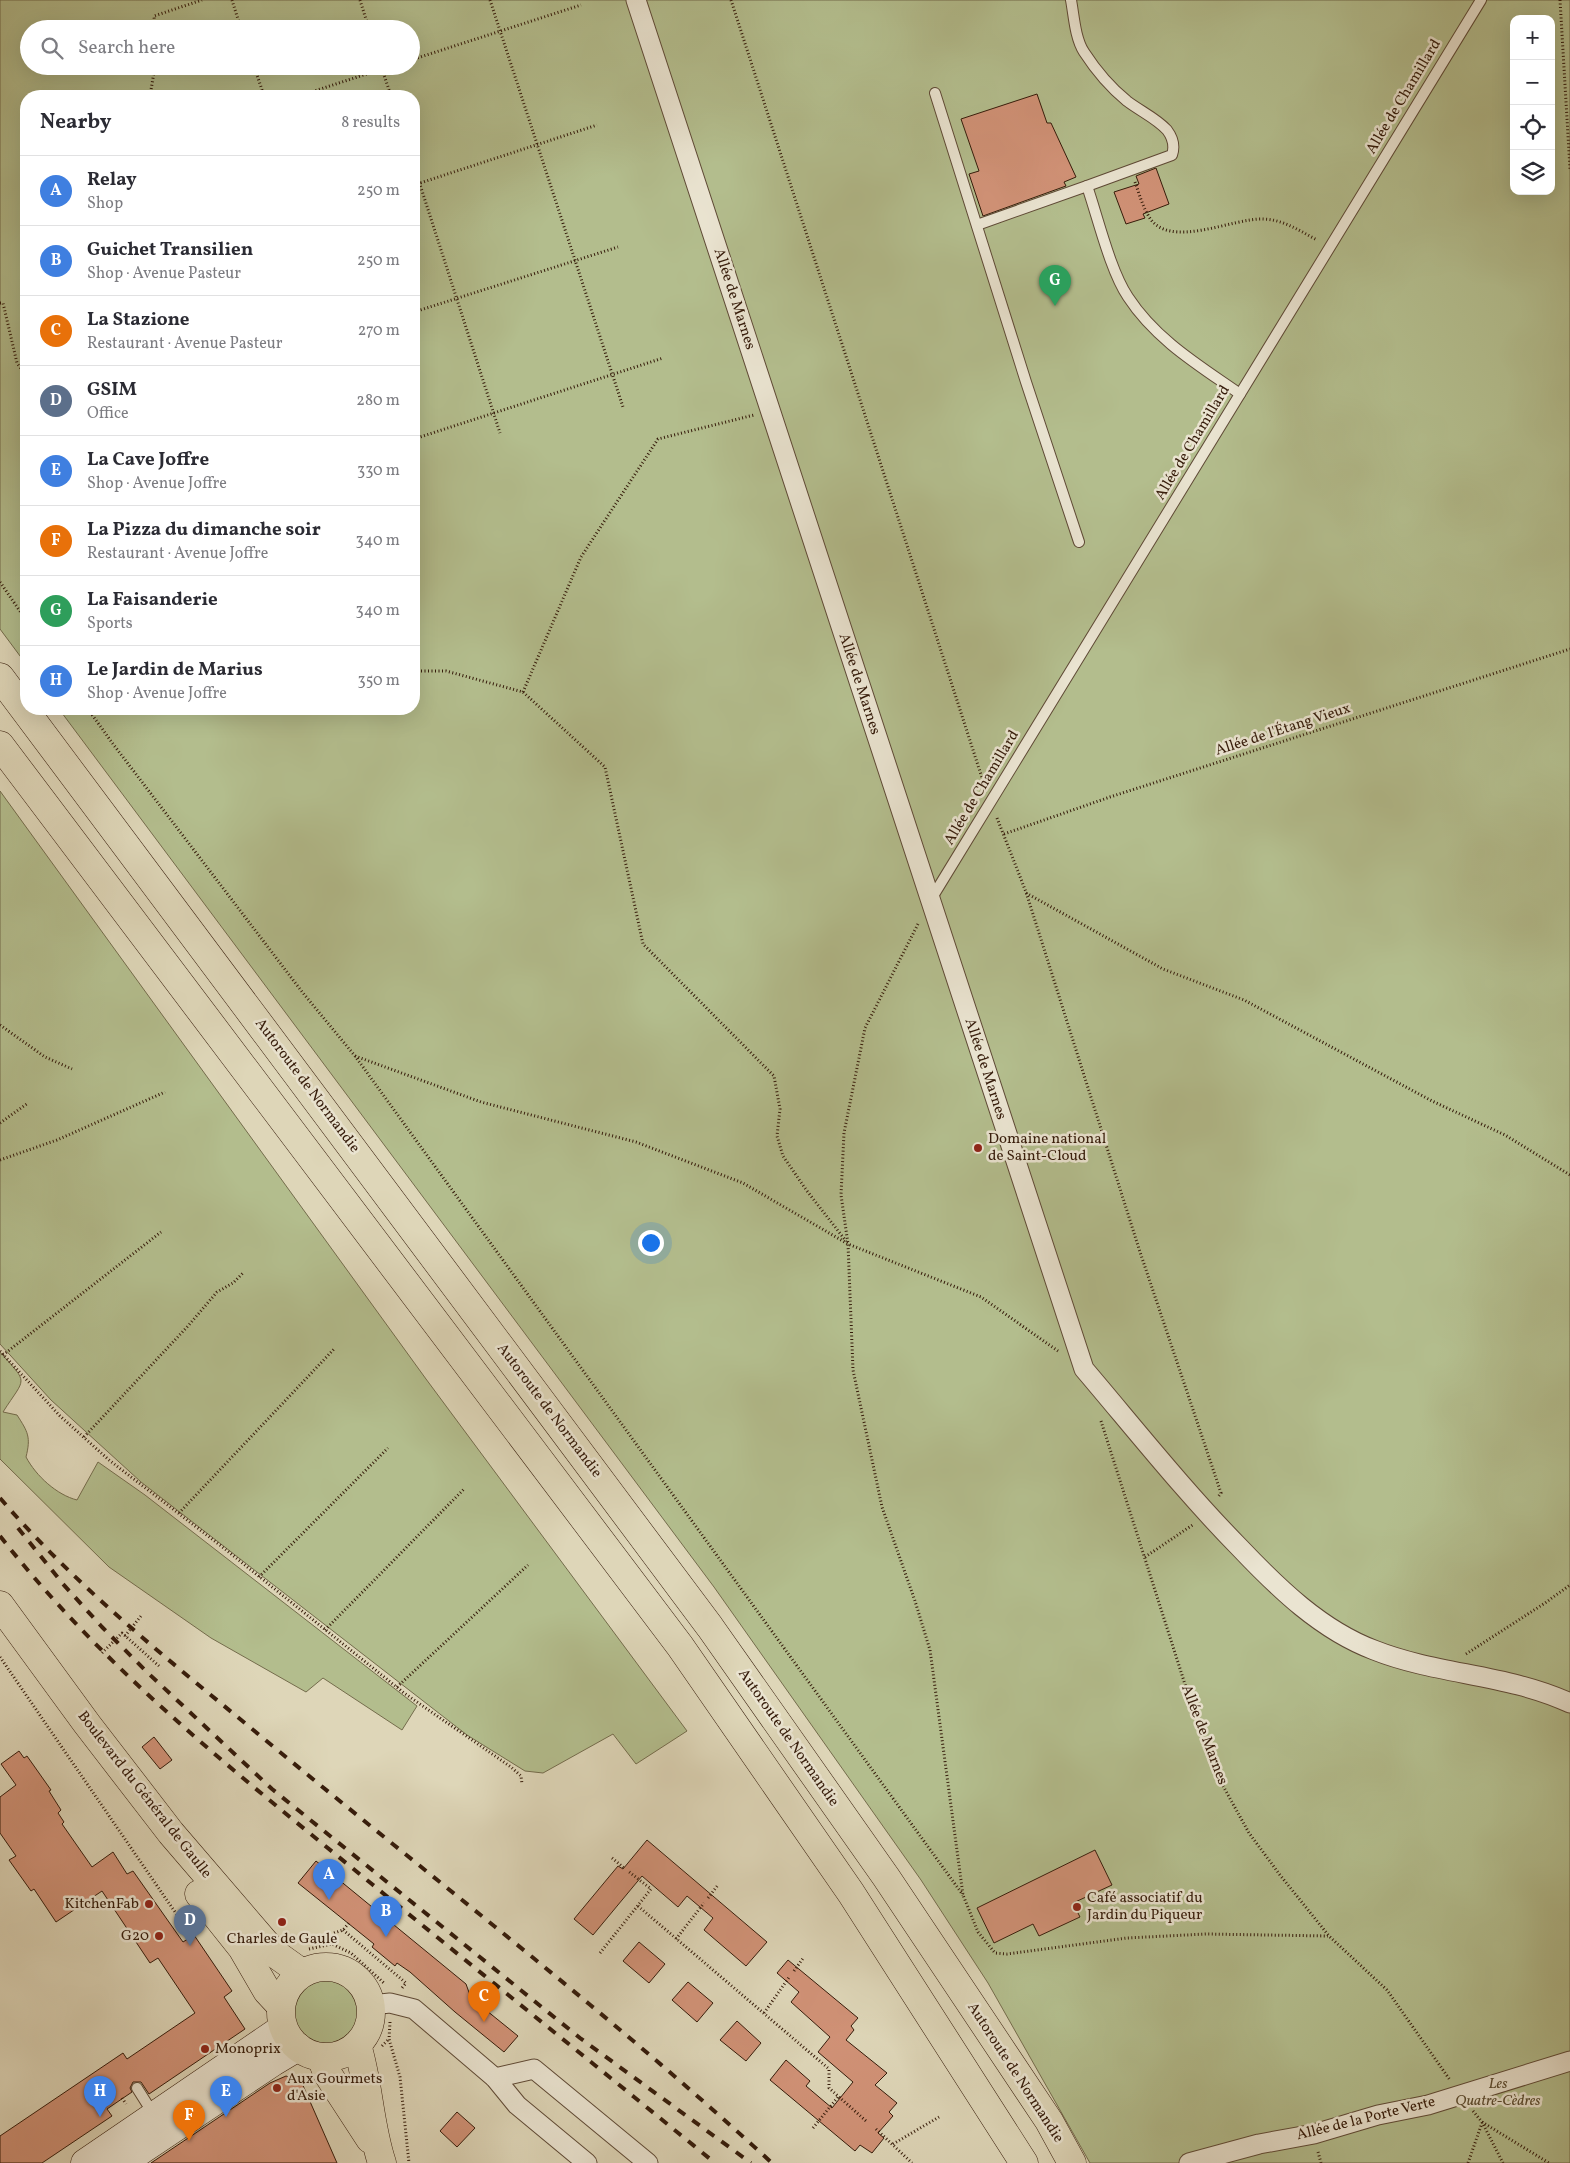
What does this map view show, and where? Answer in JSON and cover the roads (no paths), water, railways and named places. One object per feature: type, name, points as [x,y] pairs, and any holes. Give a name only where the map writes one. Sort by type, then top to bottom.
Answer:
[{"type":"main road","name":"Autoroute de Normandie","points":[[0,677],[20,704]]},
{"type":"main road","name":"Autoroute de Normandie","points":[[28,715],[710,1626],[886,1877],[1049,2121],[1072,2163]]},
{"type":"main road","points":[[0,745],[680,1646],[851,1893],[1024,2163]]},
{"type":"main road","name":"Boulevard du Général de Gaulle","points":[[2,1630],[171,1833],[269,1947],[302,1973]]},
{"type":"main road","name":"Boulevard du Général de Gaulle","points":[[2,1630],[152,1835],[242,1948],[296,2034],[330,2078],[380,2157]]},
{"type":"main road","points":[[322,1966],[332,1967],[346,1971],[358,1980],[366,1991],[383,2003],[370,2020],[366,2034],[357,2045],[346,2052],[334,2056],[296,2034],[288,1987],[302,1973],[322,1966]]},
{"type":"main road","name":"Boulevard du Général de Gaulle","points":[[357,2045],[380,2157]]},
{"type":"street","name":"Allée de Marnes","points":[[636,0],[1084,1369],[1207,1514],[1270,1580],[1302,1608],[1335,1630],[1373,1650],[1442,1669],[1523,1685],[1570,1703]]},
{"type":"street","points":[[383,2003],[414,2009],[495,2078],[517,2105],[587,2163]]},
{"type":"street","points":[[85,2163],[155,2116],[296,2034]]},
{"type":"street","points":[[122,2163],[273,2062],[296,2034]]},
{"type":"street","name":"Allée de la Porte Verte","points":[[1189,2163],[1259,2144],[1314,2134],[1345,2124],[1428,2105],[1570,2062]]},
{"type":"street","points":[[495,2078],[534,2069],[648,2163]]},
{"type":"lane","points":[[977,225],[1172,155],[1174,148],[1167,130],[1127,101],[1093,64],[1083,50],[1075,24],[1071,0]]},
{"type":"lane","name":"Allée de Chamillard","points":[[930,901],[1481,0]]},
{"type":"lane","points":[[935,93],[1026,382],[1079,542]]},
{"type":"lane","points":[[1087,186],[1116,274],[1128,297],[1169,344],[1240,394]]},
{"type":"lane","points":[[516,2074],[514,2090],[517,2105]]},
{"type":"lane","points":[[138,2088],[155,2116]]},
{"type":"railway","points":[[0,1498],[62,1564],[129,1626],[649,2054],[772,2163]]},
{"type":"railway","points":[[18,1528],[63,1584],[102,1627],[148,1673],[272,1789],[580,2038],[751,2163]]},
{"type":"railway","points":[[0,1536],[80,1628],[122,1670],[211,1751],[715,2163]]},
{"type":"place","name":"La Faisanderie","points":[[1055,306]]},
{"type":"place","name":"Domaine national de Saint-Cloud","points":[[978,1148]]},
{"type":"place","name":"Relay","points":[[329,1900]]},
{"type":"place","name":"KitchenFab","points":[[149,1904]]},
{"type":"place","name":"Café associatif du Jardin du Piqueur","points":[[1077,1907]]},
{"type":"place","name":"Charles de Gaule","points":[[282,1922]]},
{"type":"place","name":"G20","points":[[159,1936]]},
{"type":"place","name":"Guichet Transilien","points":[[386,1937]]},
{"type":"place","name":"GSIM","points":[[190,1946]]},
{"type":"place","name":"La Stazione","points":[[484,2022]]},
{"type":"place","name":"Monoprix","points":[[205,2049]]},
{"type":"place","name":"Aux Gourmets d'Asie","points":[[277,2088]]},
{"type":"place","name":"Le Jardin de Marius","points":[[100,2117]]},
{"type":"place","name":"La Cave Joffre","points":[[226,2117]]},
{"type":"place","name":"La Pizza du dimanche soir","points":[[189,2141]]},
{"type":"park label","name":"Les Quatre-Cèdres","points":[[1498,2092]]}]
